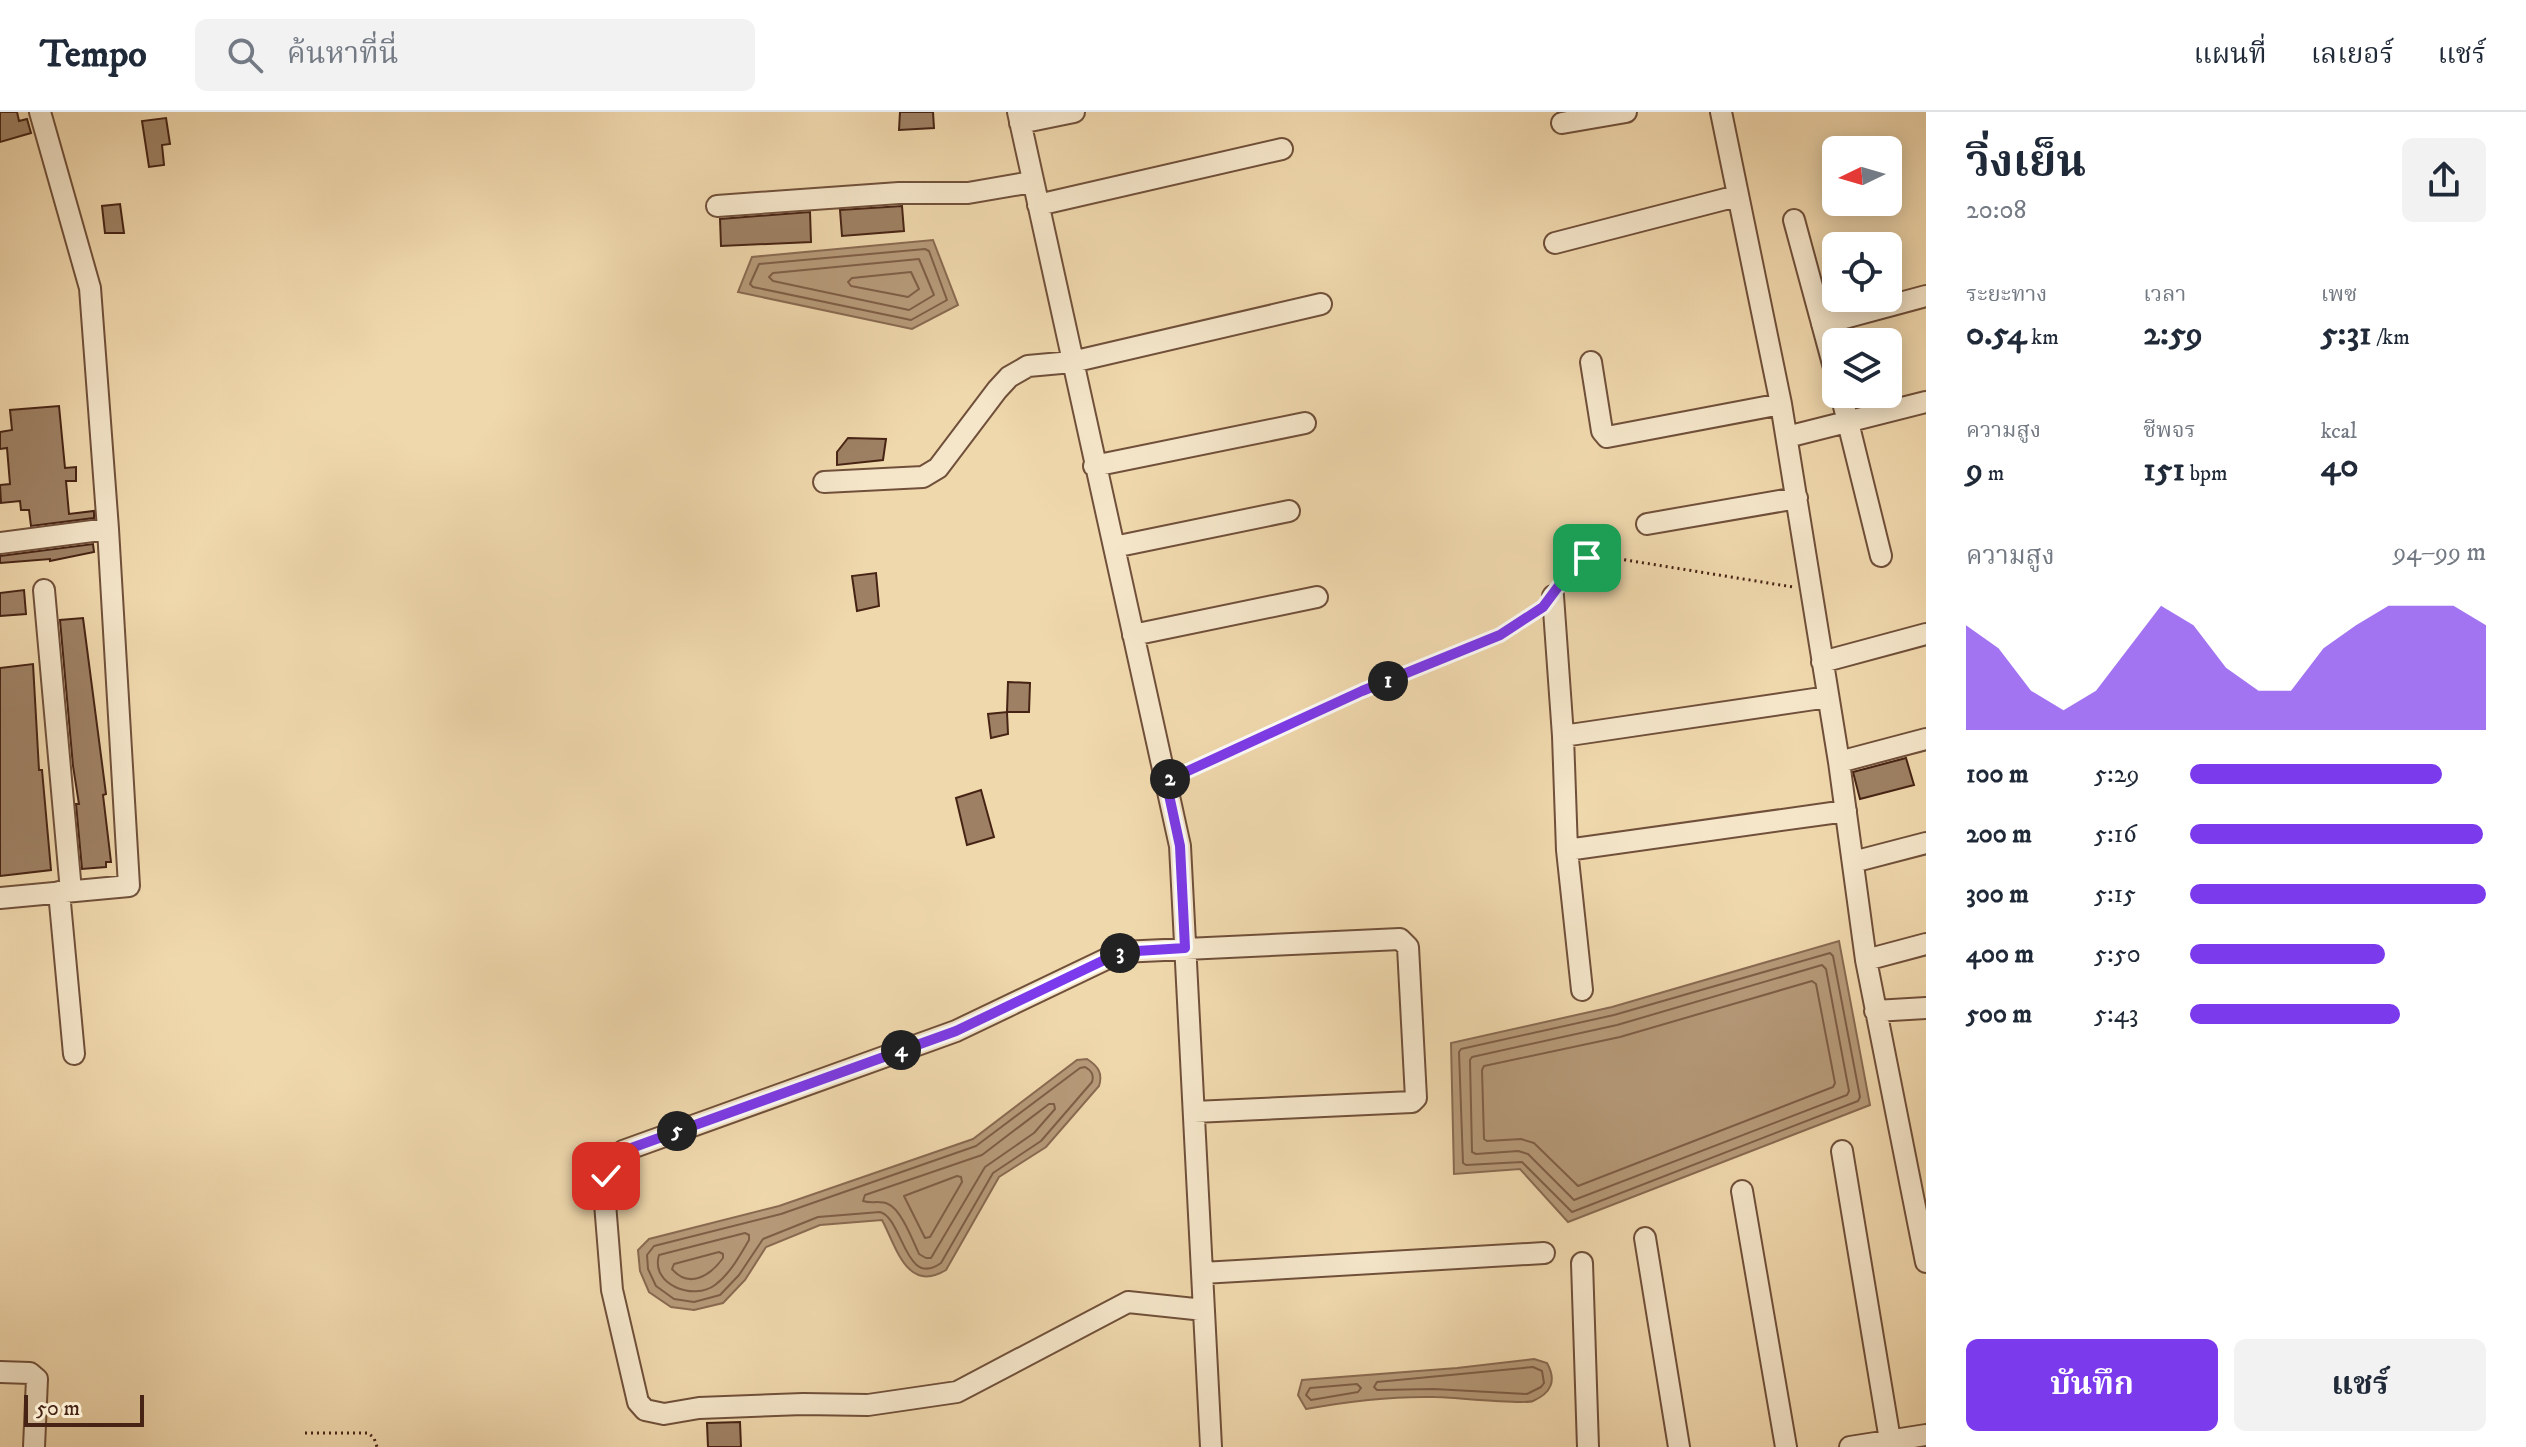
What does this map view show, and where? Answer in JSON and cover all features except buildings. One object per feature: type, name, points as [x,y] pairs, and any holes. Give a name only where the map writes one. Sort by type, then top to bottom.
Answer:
[{"type":"street","points":[[0,898],[129,886],[90,288],[40,112]]},
{"type":"street","points":[[1074,112],[1019,118],[1180,846],[1211,1447]]},
{"type":"street","points":[[1562,123],[1626,112]]},
{"type":"street","points":[[1721,112],[1787,437],[1839,762],[1866,960],[1926,1262]]},
{"type":"street","points":[[1038,205],[1282,149]]},
{"type":"street","points":[[717,206],[899,193],[968,193],[1032,182]]},
{"type":"street","points":[[1555,243],[1737,196]]},
{"type":"street","points":[[1794,220],[1823,328]]},
{"type":"street","points":[[1822,324],[1926,296]]},
{"type":"street","points":[[824,482],[923,477],[938,468],[1009,377],[1028,366],[1072,362],[1321,304]]},
{"type":"street","points":[[1591,362],[1602,431],[1607,437],[1781,404]]},
{"type":"street","points":[[1787,437],[1926,402]]},
{"type":"street","points":[[1845,408],[1881,556]]},
{"type":"street","points":[[1094,466],[1305,423]]},
{"type":"street","points":[[1647,524],[1797,498]]},
{"type":"street","points":[[1114,547],[1289,511]]},
{"type":"street","points":[[0,543],[108,529]]},
{"type":"street","points":[[44,590],[74,1054]]},
{"type":"street","points":[[1553,596],[1567,850],[1582,990]]},
{"type":"street","points":[[1133,635],[1317,597]]},
{"type":"street","points":[[1822,662],[1926,634]]},
{"type":"street","points":[[1563,736],[1828,697]]},
{"type":"street","points":[[1839,762],[1926,739]]},
{"type":"street","points":[[1567,850],[1846,811]]},
{"type":"street","points":[[1853,862],[1926,843]]},
{"type":"street","points":[[1194,1112],[1405,1104],[1416,1098],[1408,947],[1405,941],[1121,952],[956,1031],[623,1151],[611,1163],[604,1191],[612,1290],[638,1402],[654,1414],[744,1406],[868,1405],[957,1392],[1128,1302],[1204,1310]]},
{"type":"street","points":[[1866,960],[1926,944]]},
{"type":"street","points":[[1875,1011],[1926,1008]]},
{"type":"street","points":[[1842,1151],[1890,1440]]},
{"type":"street","points":[[1742,1191],[1786,1447]]},
{"type":"street","points":[[1645,1238],[1679,1447]]},
{"type":"street","points":[[1202,1273],[1544,1253]]},
{"type":"street","points":[[1582,1263],[1588,1447]]},
{"type":"street","points":[[0,1372],[30,1373],[37,1379],[34,1447]]},
{"type":"street","points":[[1850,1447],[1926,1435]]},
{"type":"path","points":[[1166,781],[1362,691],[1500,635],[1543,607],[1572,568],[1587,558],[1601,556],[1813,590]]},
{"type":"path","points":[[305,1433],[368,1433],[377,1447]]},
{"type":"water","points":[[933,240],[958,305],[912,329],[738,292],[752,257]]},
{"type":"water","points":[[1839,941],[1870,1105],[1568,1222],[1520,1169],[1454,1174],[1451,1043],[1612,1007]]},
{"type":"water","points":[[1087,1059],[1099,1070],[1099,1086],[1046,1147],[999,1177],[946,1270],[933,1276],[912,1272],[898,1254],[882,1220],[820,1225],[766,1247],[745,1280],[723,1303],[694,1310],[671,1307],[649,1292],[640,1271],[638,1250],[649,1239],[779,1206],[973,1139],[1077,1060]]},
{"type":"water","points":[[1534,1359],[1547,1363],[1552,1381],[1544,1394],[1527,1402],[1402,1397],[1306,1409],[1298,1395],[1302,1380]]},
{"type":"route","points":[[606,1176],[611,1163],[623,1151],[956,1031],[1121,952],[1185,948],[1180,846],[1166,781],[1362,691],[1500,635],[1543,607],[1572,568],[1587,558]]}]
